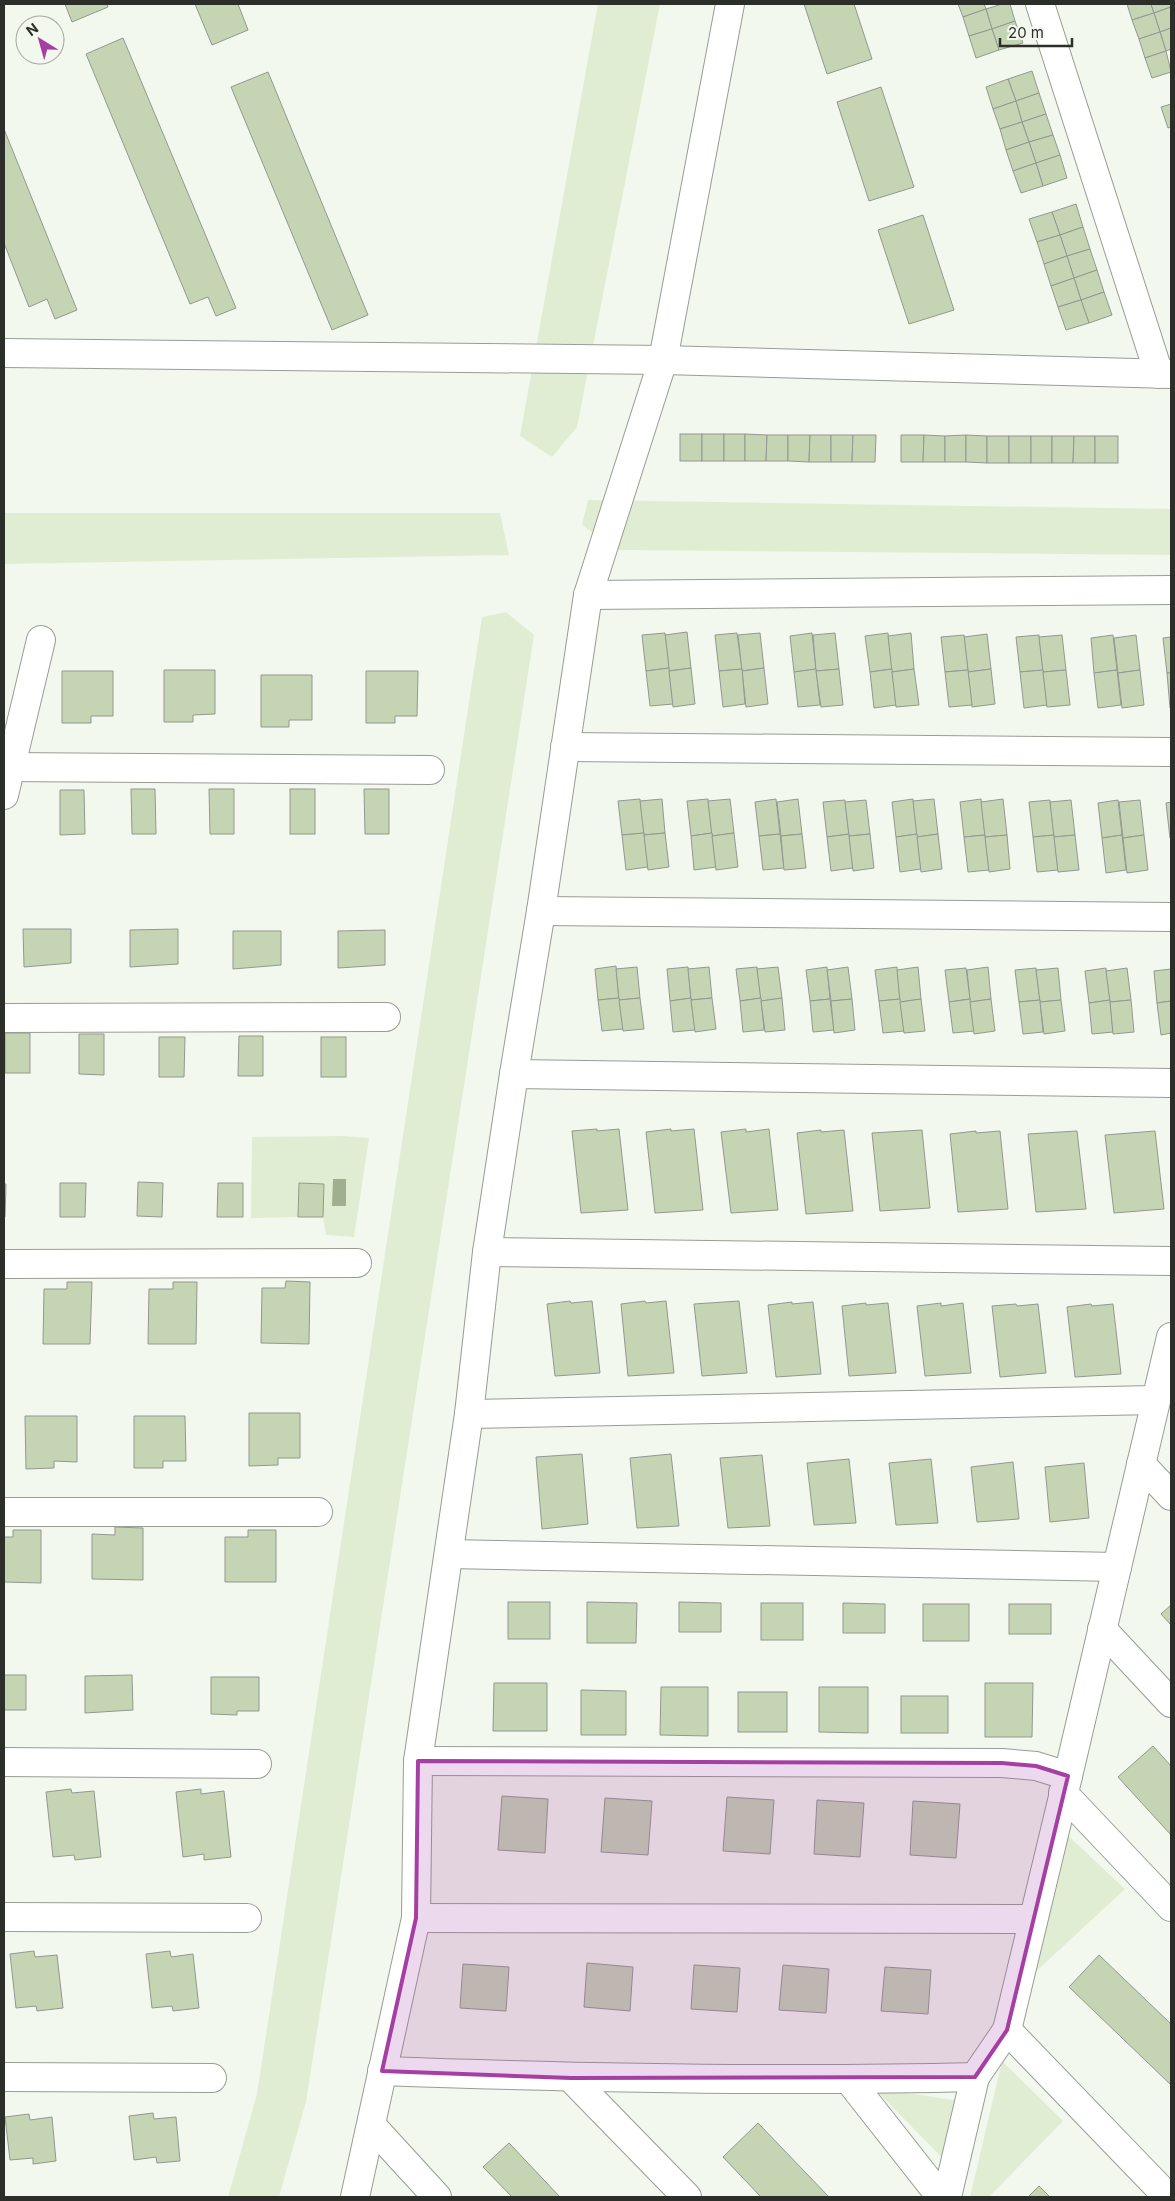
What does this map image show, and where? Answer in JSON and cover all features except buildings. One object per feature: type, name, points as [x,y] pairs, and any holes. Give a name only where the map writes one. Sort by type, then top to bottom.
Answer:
[{"type":"street","points":[[355,2197],[416,1918],[418,1761],[469,1414],[487,1252],[541,911],[588,594],[663,360],[730,4]]},
{"type":"street","points":[[4,353],[663,360],[1165,374],[1040,4]]},
{"type":"street","points":[[588,594],[1171,590]]},
{"type":"street","points":[[4,795],[7,767],[41,640]]},
{"type":"street","points":[[564,747],[1171,752]]},
{"type":"street","points":[[7,767],[430,770]]},
{"type":"street","points":[[541,911],[1171,917]]},
{"type":"street","points":[[4,1018],[386,1017]]},
{"type":"street","points":[[514,1074],[1171,1083]]},
{"type":"street","points":[[487,1252],[1171,1260]]},
{"type":"street","points":[[4,1264],[357,1263]]},
{"type":"street","points":[[947,2197],[974,2077],[1007,2030],[1171,1337]]},
{"type":"street","points":[[469,1414],[1156,1400]]},
{"type":"street","points":[[1141,1464],[1171,1496]]},
{"type":"street","points":[[4,1512],[318,1512]]},
{"type":"street","points":[[449,1554],[1117,1567]]},
{"type":"street","points":[[1102,1629],[1171,1703]]},
{"type":"street","points":[[418,1761],[1002,1764],[1036,1766],[1065,1784],[1171,1906]]},
{"type":"street","points":[[4,1762],[257,1764]]},
{"type":"street","points":[[4,1917],[246,1918]]},
{"type":"street","points":[[416,1918],[1033,1919]]},
{"type":"street","points":[[1007,2030],[1168,2197]]},
{"type":"street","points":[[382,2071],[571,2078],[849,2080],[974,2077]]},
{"type":"street","points":[[4,2077],[212,2078]]},
{"type":"street","points":[[571,2078],[687,2197]]},
{"type":"street","points":[[849,2080],[941,2197]]},
{"type":"street","points":[[372,2126],[437,2197]]},
{"type":"highlighted area","points":[[418,1761],[1002,1763],[1036,1766],[1068,1776],[1007,2030],[975,2077],[571,2078],[382,2071],[416,1918]]},
{"type":"shaded area","points":[[598,4],[660,4],[577,427],[552,457],[520,436]]},
{"type":"shaded area","points":[[588,500],[1171,509],[1171,555],[616,550],[582,525]]},
{"type":"shaded area","points":[[4,513],[500,513],[509,555],[4,564]]},
{"type":"shaded area","points":[[506,612],[534,635],[306,2102],[279,2197],[228,2197],[257,2094],[482,617]]},
{"type":"shaded area","points":[[342,1136],[369,1138],[354,1237],[326,1235],[323,1217],[324,1184],[299,1183],[298,1217],[251,1218],[252,1137]]},
{"type":"shaded area","points":[[333,1179],[346,1179],[346,1206],[332,1206]]},
{"type":"shaded area","points":[[1060,1828],[1125,1889],[1017,1989]]},
{"type":"shaded area","points":[[1002,2061],[1063,2121],[989,2197],[970,2197]]},
{"type":"shaded area","points":[[874,2088],[974,2103],[961,2177]]}]
